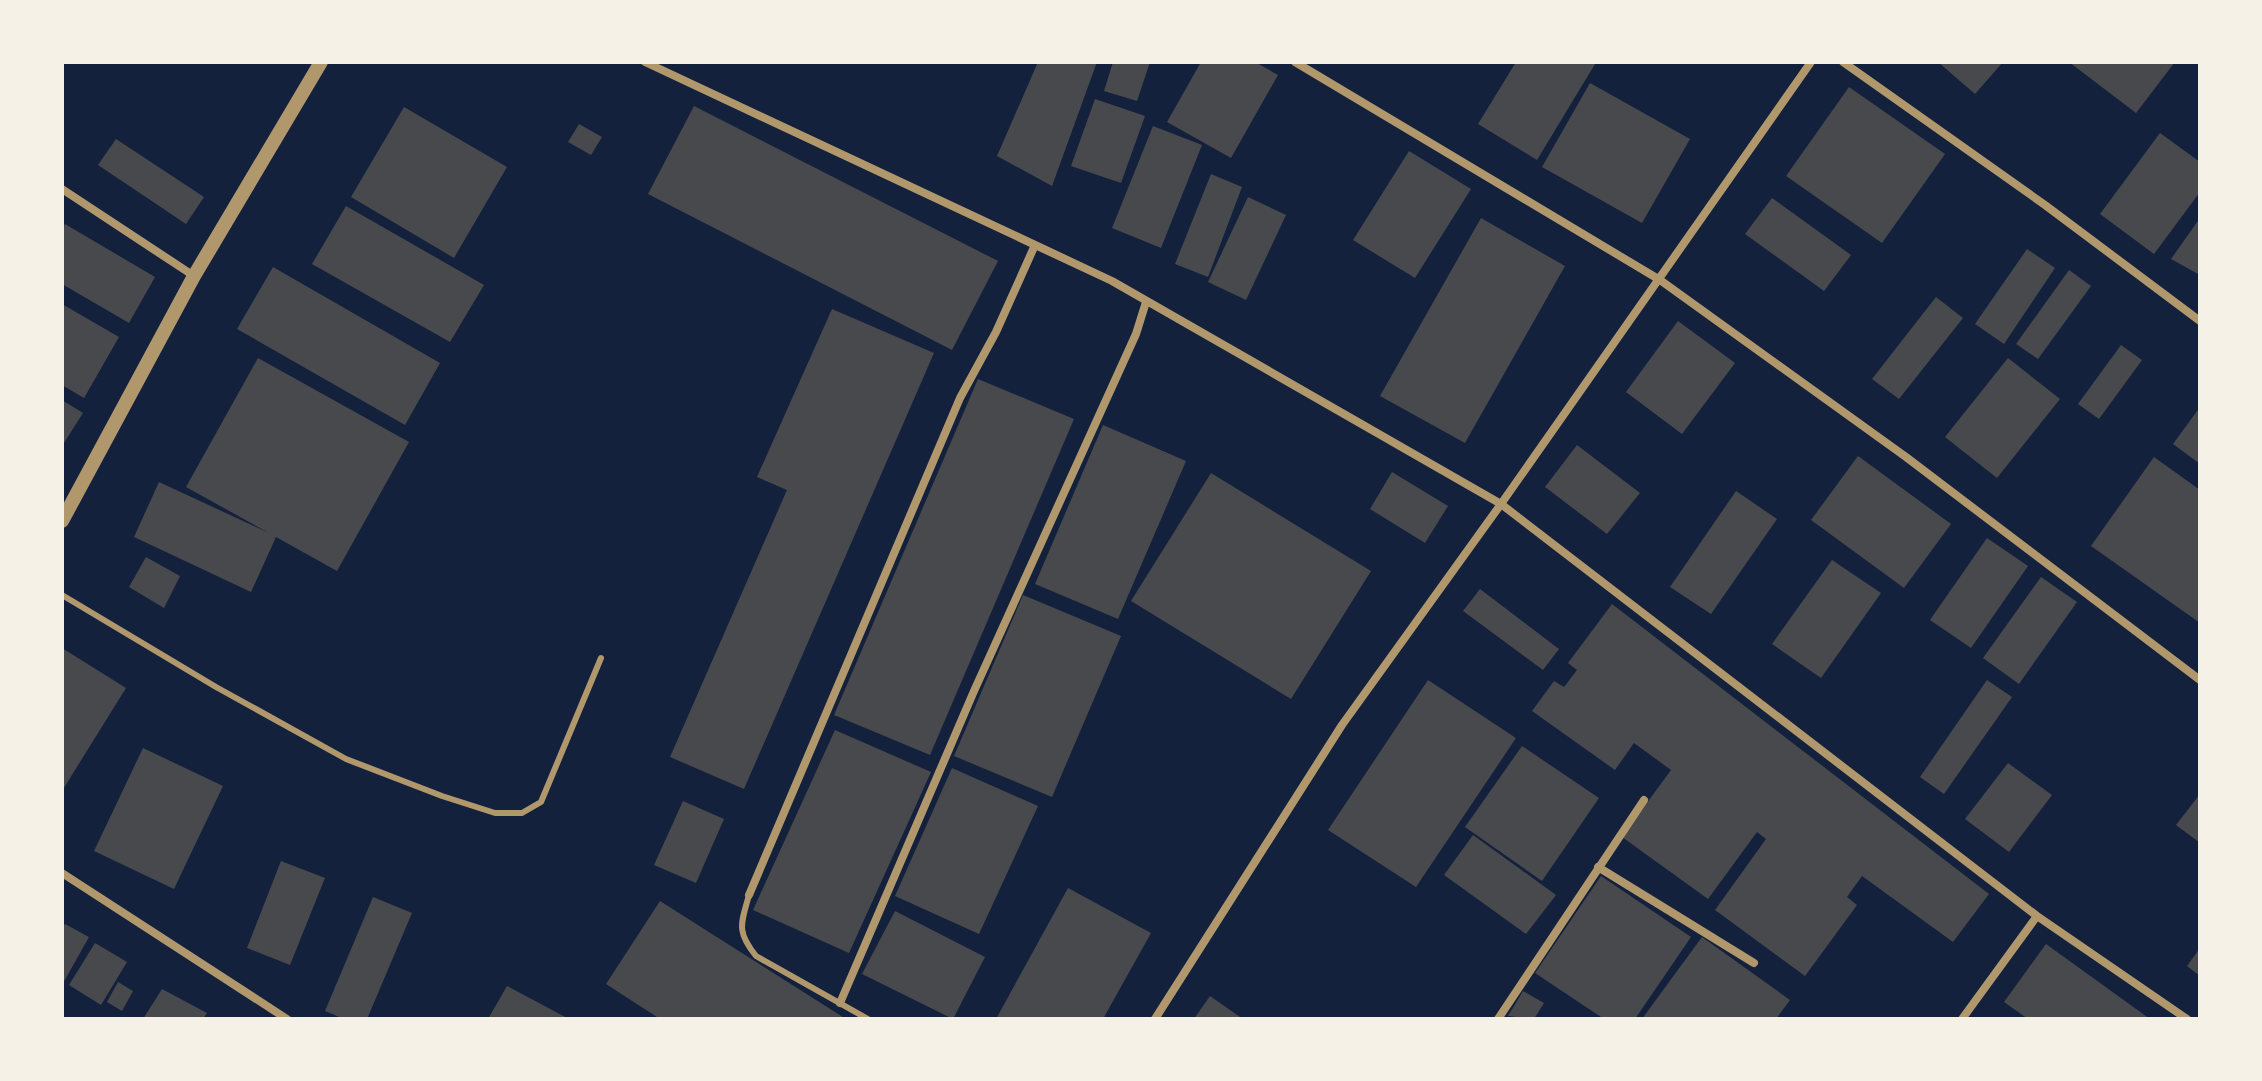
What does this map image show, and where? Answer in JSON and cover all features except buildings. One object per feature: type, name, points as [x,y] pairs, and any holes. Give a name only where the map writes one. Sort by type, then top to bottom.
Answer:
[{"type":"street","points":[[62,521],[194,276],[321,62]]},
{"type":"street","points":[[645,62],[1112,281],[1501,504],[2037,916],[2187,1019]]},
{"type":"street","points":[[1295,62],[1660,280],[1906,457],[2200,680]]},
{"type":"street","points":[[1155,1019],[1342,725],[1660,280],[1811,62]]},
{"type":"street","points":[[1843,62],[2045,205],[2200,321]]},
{"type":"street","points":[[62,189],[194,276]]},
{"type":"street","points":[[749,895],[960,398],[996,332],[1035,245]]},
{"type":"street","points":[[840,1003],[974,691],[1136,334],[1146,302]]},
{"type":"street","points":[[1498,1019],[1644,800]]},
{"type":"street","points":[[1598,867],[1754,963]]},
{"type":"street","points":[[62,873],[287,1019]]},
{"type":"street","points":[[1962,1019],[2037,916]]},
{"type":"lane","points":[[62,595],[216,687],[346,759],[495,813],[522,813],[541,802],[601,658]]},
{"type":"lane","points":[[749,895],[742,922],[743,940],[756,956],[868,1019]]}]
